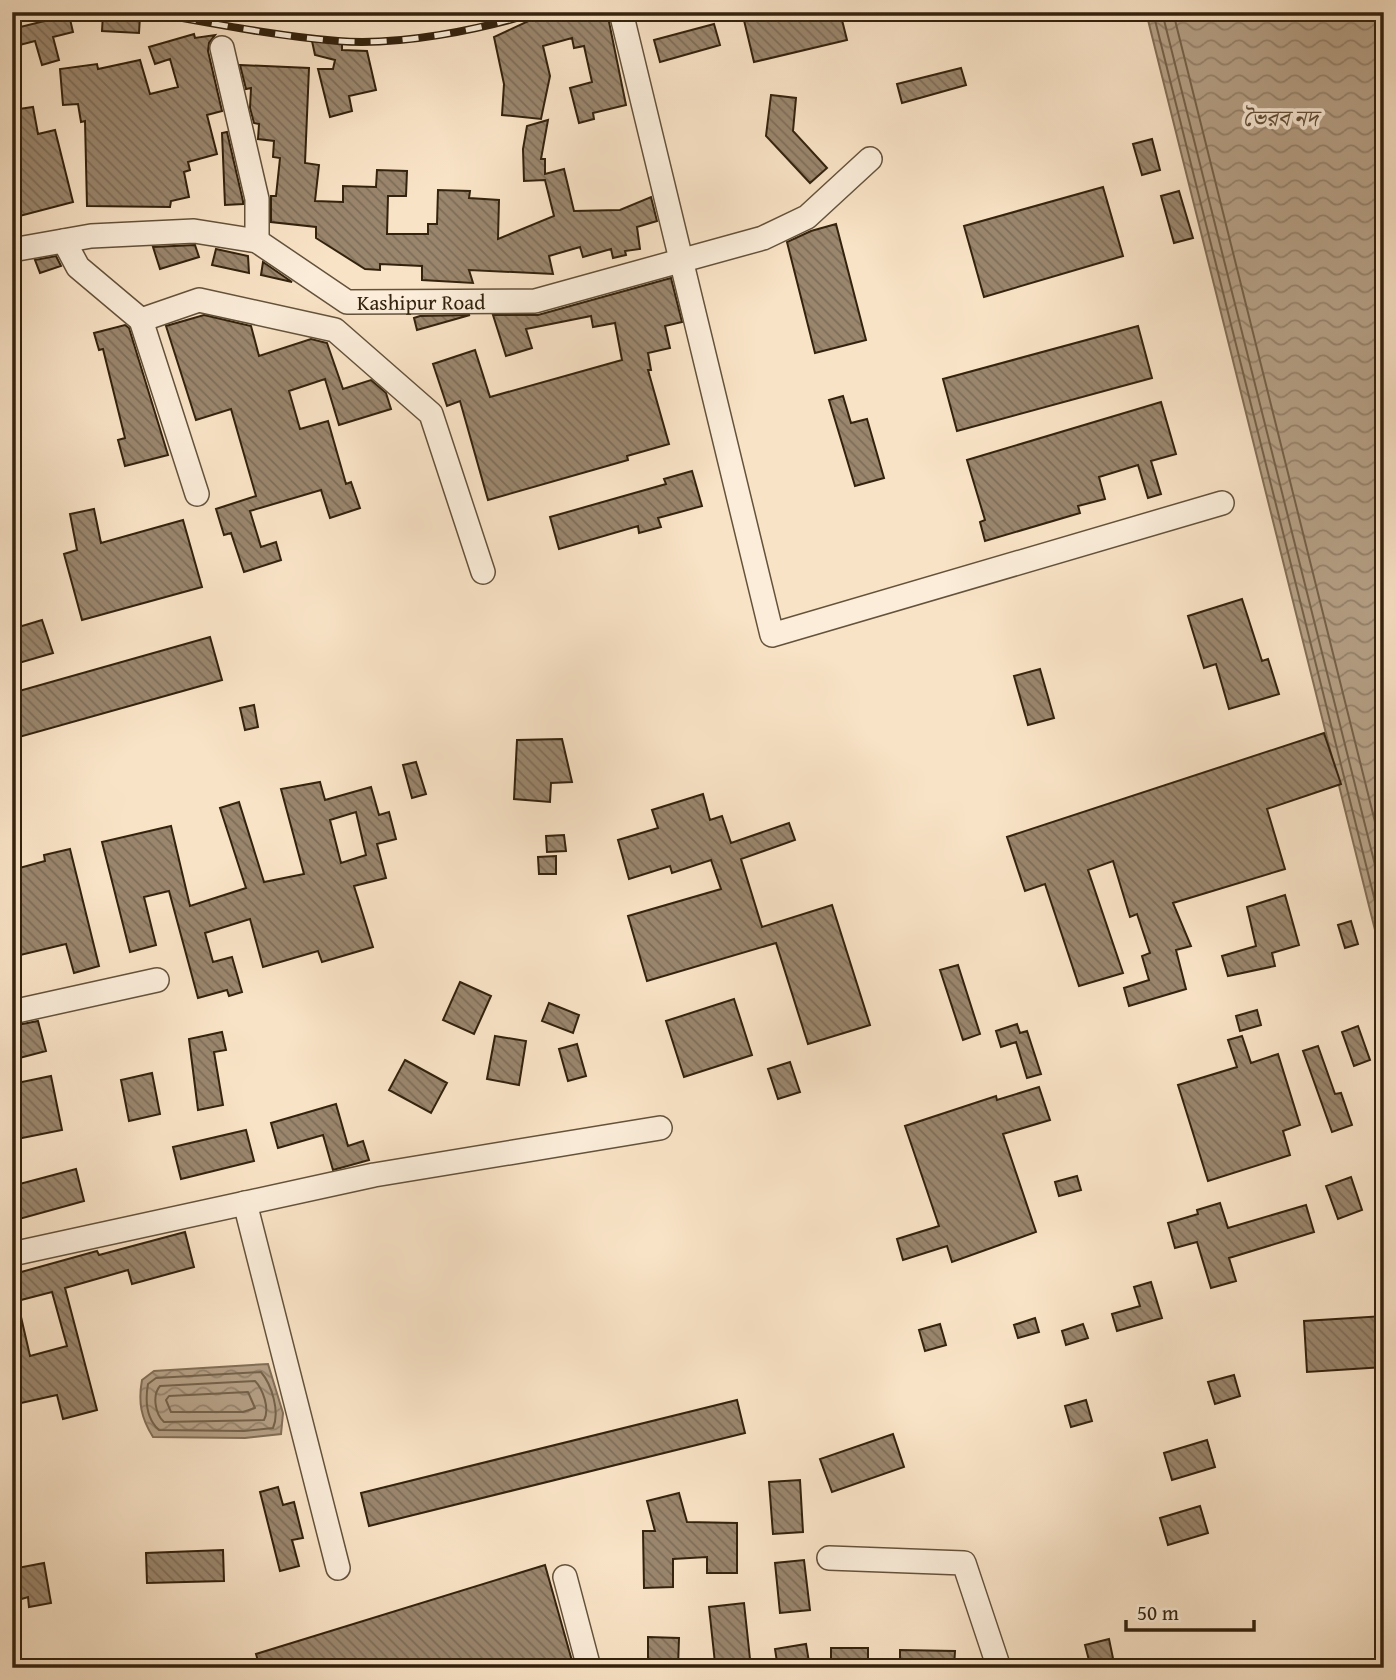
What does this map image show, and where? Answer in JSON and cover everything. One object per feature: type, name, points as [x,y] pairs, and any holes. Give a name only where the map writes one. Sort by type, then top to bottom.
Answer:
[{"type":"street","points":[[621,12],[772,635],[1222,503]]},
{"type":"street","points":[[222,48],[257,200],[257,241]]},
{"type":"street","name":"Kashipur Road","points":[[12,250],[91,236],[194,231],[257,241],[347,302],[535,301],[763,238],[807,217],[870,159]]},
{"type":"street","points":[[64,241],[79,267],[141,320],[197,494]]},
{"type":"street","points":[[141,320],[199,300],[335,330],[431,414],[483,572]]},
{"type":"street","points":[[12,1012],[157,980]]},
{"type":"street","points":[[12,1254],[374,1175],[660,1128]]},
{"type":"street","points":[[245,1203],[338,1568]]},
{"type":"street","points":[[829,1558],[964,1563],[999,1668]]},
{"type":"street","points":[[565,1577],[589,1668]]},
{"type":"water","name":"ভৈরব নদ","points":[[1146,12],[1384,12],[1384,966]]},
{"type":"water","points":[[268,1364],[283,1413],[281,1434],[245,1438],[153,1437],[143,1416],[140,1396],[142,1380],[154,1371]]},
{"type":"building","points":[[568,12],[607,12],[626,105],[593,113],[594,119],[579,123],[570,88],[592,82],[584,46],[574,48],[572,38],[543,46],[550,76],[541,119],[502,115],[504,84],[494,37],[535,18],[536,21]]},
{"type":"building","points":[[742,12],[840,12],[847,40],[754,62]]},
{"type":"building","points":[[103,14],[140,16],[139,33],[102,31]]},
{"type":"building","points":[[69,15],[73,32],[53,37],[59,60],[42,65],[35,41],[12,47],[12,29]]},
{"type":"building","points":[[714,24],[720,45],[660,62],[654,40]]},
{"type":"building","points":[[194,34],[195,38],[215,35],[209,43],[208,51],[222,111],[207,115],[217,154],[188,162],[190,170],[184,172],[189,197],[171,201],[170,207],[87,206],[85,121],[81,122],[78,104],[63,105],[60,69],[97,64],[98,69],[140,60],[150,94],[178,87],[170,59],[155,64],[149,47]]},
{"type":"building","points":[[312,41],[342,42],[342,50],[367,51],[376,90],[349,96],[352,111],[330,117],[318,69],[333,69],[335,60],[315,55]]},
{"type":"building","points":[[240,65],[309,68],[305,163],[319,165],[315,201],[343,202],[343,186],[376,187],[377,170],[407,171],[406,196],[388,196],[387,234],[428,234],[428,224],[437,224],[438,190],[470,191],[469,198],[499,200],[498,239],[554,216],[545,180],[524,181],[523,149],[527,126],[548,120],[541,159],[545,159],[545,174],[564,169],[574,211],[620,210],[651,197],[657,221],[637,227],[640,249],[625,251],[626,255],[613,258],[611,249],[583,257],[580,247],[549,256],[553,274],[469,270],[473,283],[422,280],[422,266],[380,264],[380,270],[365,269],[316,238],[316,227],[271,222],[271,196],[276,196],[280,158],[273,157],[274,141],[258,139],[259,124],[254,123],[250,108],[251,88],[246,89]]},
{"type":"building","points":[[961,68],[966,85],[902,103],[897,84]]},
{"type":"building","points":[[771,95],[796,98],[793,131],[827,168],[810,183],[766,136]]},
{"type":"building","points":[[33,107],[38,134],[55,130],[73,202],[12,218],[12,110]]},
{"type":"building","points":[[227,132],[243,204],[225,205],[222,133]]},
{"type":"building","points":[[1152,139],[1160,170],[1142,175],[1133,144]]},
{"type":"building","points":[[1103,187],[1123,256],[984,297],[964,226]]},
{"type":"building","points":[[1179,191],[1193,238],[1174,243],[1161,196]]},
{"type":"building","points":[[836,224],[866,340],[815,353],[787,242]]},
{"type":"building","points":[[195,245],[199,257],[160,269],[153,247]]},
{"type":"building","points":[[216,249],[248,256],[249,273],[212,265]]},
{"type":"building","points":[[56,256],[61,266],[40,273],[35,260]]},
{"type":"building","points":[[263,262],[292,282],[261,275]]},
{"type":"building","points":[[671,278],[682,322],[665,326],[670,348],[648,353],[651,370],[648,370],[669,444],[627,456],[628,460],[488,500],[460,401],[447,406],[433,364],[475,350],[490,397],[622,360],[615,323],[593,327],[591,316],[526,329],[532,348],[506,356],[493,315],[538,315]]},
{"type":"building","points":[[204,315],[251,326],[259,356],[311,339],[327,343],[343,389],[371,380],[386,393],[391,409],[339,425],[325,379],[289,391],[300,429],[328,421],[346,484],[351,482],[360,508],[330,518],[321,490],[250,511],[261,547],[276,542],[281,560],[244,572],[231,533],[224,535],[216,509],[256,496],[231,409],[196,420],[166,326]]},
{"type":"building","points":[[470,315],[417,330],[414,318],[420,316]]},
{"type":"building","points":[[125,325],[129,328],[168,455],[125,466],[118,440],[125,438],[103,349],[99,350],[94,333]]},
{"type":"building","points":[[1138,326],[1152,378],[957,431],[943,379]]},
{"type":"building","points":[[843,396],[851,423],[867,419],[884,478],[855,486],[829,400]]},
{"type":"building","points":[[1161,402],[1176,454],[1151,461],[1161,494],[1148,498],[1138,465],[1099,477],[1105,499],[1078,506],[1080,513],[985,541],[980,522],[985,520],[967,460]]},
{"type":"building","points":[[692,471],[702,506],[658,518],[661,527],[639,533],[638,526],[559,549],[550,517],[666,484],[664,479]]},
{"type":"building","points":[[94,509],[101,543],[183,520],[202,587],[82,620],[64,554],[77,550],[70,514]]},
{"type":"building","points":[[1242,599],[1262,661],[1268,659],[1279,694],[1229,709],[1216,664],[1204,668],[1188,616]]},
{"type":"building","points":[[42,620],[53,653],[12,665],[12,629]]},
{"type":"building","points":[[210,637],[222,680],[12,739],[12,693]]},
{"type":"building","points":[[1040,669],[1054,718],[1028,725],[1014,676]]},
{"type":"building","points":[[254,705],[258,727],[245,730],[240,708]]},
{"type":"building","points":[[1324,733],[1341,784],[1267,809],[1285,869],[1173,903],[1191,946],[1176,950],[1186,989],[1129,1006],[1124,988],[1149,980],[1142,956],[1150,953],[1137,914],[1130,917],[1113,861],[1088,870],[1123,973],[1079,986],[1045,884],[1025,891],[1007,837]]},
{"type":"building","points":[[562,739],[572,782],[551,783],[550,802],[514,799],[517,740]]},
{"type":"building","points":[[416,762],[426,794],[412,798],[403,765]]},
{"type":"building","points":[[320,782],[325,800],[371,787],[379,815],[389,812],[396,839],[377,844],[386,878],[354,886],[373,947],[322,962],[318,951],[263,967],[250,919],[205,933],[213,962],[232,957],[242,992],[229,996],[227,990],[198,998],[169,891],[144,897],[156,945],[130,952],[102,842],[171,826],[190,906],[246,888],[220,808],[239,802],[264,882],[304,874],[281,789]],"holes":[[[356,812],[366,855],[341,863],[330,820]]]},
{"type":"building","points":[[703,794],[710,820],[722,816],[731,843],[789,823],[795,840],[741,859],[762,927],[832,905],[870,1025],[808,1044],[776,943],[647,981],[628,916],[721,889],[711,860],[672,873],[670,866],[629,879],[618,840],[658,828],[652,810]]},
{"type":"building","points":[[564,835],[566,851],[547,852],[546,836]]},
{"type":"building","points":[[70,849],[99,966],[74,973],[66,944],[12,957],[12,870],[45,861],[44,855]]},
{"type":"building","points":[[556,856],[556,874],[539,874],[538,857]]},
{"type":"building","points":[[1285,895],[1299,945],[1272,953],[1275,966],[1228,976],[1222,956],[1256,946],[1247,907]]},
{"type":"building","points":[[1351,921],[1358,944],[1345,948],[1338,925]]},
{"type":"building","points":[[958,965],[980,1034],[963,1040],[940,970]]},
{"type":"building","points":[[460,982],[491,996],[474,1034],[443,1020]]},
{"type":"building","points":[[734,999],[752,1055],[684,1077],[666,1021]]},
{"type":"building","points":[[549,1003],[579,1015],[573,1033],[542,1021]]},
{"type":"building","points":[[1257,1010],[1261,1025],[1240,1031],[1236,1016]]},
{"type":"building","points":[[38,1021],[46,1051],[12,1060],[12,1026]]},
{"type":"building","points":[[1017,1024],[1020,1033],[1027,1031],[1041,1074],[1027,1078],[1016,1042],[1001,1047],[996,1031]]},
{"type":"building","points":[[1358,1026],[1370,1060],[1354,1066],[1342,1032]]},
{"type":"building","points":[[222,1032],[226,1050],[214,1052],[223,1105],[198,1110],[189,1039]]},
{"type":"building","points":[[495,1036],[526,1041],[519,1085],[487,1079]]},
{"type":"building","points":[[1242,1036],[1251,1063],[1278,1054],[1300,1125],[1283,1131],[1290,1155],[1208,1181],[1178,1085],[1237,1067],[1228,1040]]},
{"type":"building","points":[[577,1044],[586,1076],[568,1081],[559,1049]]},
{"type":"building","points":[[1318,1046],[1335,1094],[1341,1093],[1352,1125],[1332,1132],[1303,1051]]},
{"type":"building","points":[[405,1060],[447,1083],[431,1113],[389,1090]]},
{"type":"building","points":[[790,1062],[800,1092],[778,1099],[768,1069]]},
{"type":"building","points":[[152,1073],[160,1114],[129,1121],[121,1080]]},
{"type":"building","points":[[51,1076],[62,1130],[12,1140],[12,1084]]},
{"type":"building","points":[[1039,1087],[1050,1120],[1003,1134],[1036,1232],[952,1262],[947,1246],[903,1260],[897,1239],[939,1226],[905,1126],[996,1096],[997,1100]]},
{"type":"building","points":[[336,1104],[348,1146],[363,1141],[369,1160],[333,1170],[323,1135],[278,1148],[271,1123]]},
{"type":"building","points":[[246,1130],[254,1161],[181,1179],[173,1147]]},
{"type":"building","points":[[76,1169],[84,1201],[12,1221],[12,1186]]},
{"type":"building","points":[[1077,1176],[1081,1190],[1059,1196],[1055,1182]]},
{"type":"building","points":[[1351,1177],[1362,1210],[1338,1219],[1326,1186]]},
{"type":"building","points":[[1220,1203],[1228,1228],[1306,1205],[1314,1232],[1229,1258],[1236,1281],[1211,1288],[1197,1242],[1175,1248],[1168,1223],[1198,1214],[1197,1210]]},
{"type":"building","points":[[185,1232],[194,1267],[132,1284],[128,1270],[65,1288],[97,1410],[63,1419],[57,1395],[12,1405],[12,1305],[18,1304],[30,1356],[67,1346],[52,1292],[21,1300],[14,1274],[97,1251],[99,1255]]},
{"type":"building","points":[[1151,1282],[1162,1318],[1117,1331],[1112,1314],[1140,1306],[1134,1287]]},
{"type":"building","points":[[1384,1316],[1384,1367],[1307,1372],[1304,1321]]},
{"type":"building","points":[[1035,1318],[1039,1332],[1018,1338],[1014,1325]]},
{"type":"building","points":[[940,1324],[946,1345],[925,1351],[919,1330]]},
{"type":"building","points":[[1083,1324],[1088,1338],[1066,1345],[1062,1331]]},
{"type":"building","points":[[1234,1375],[1240,1396],[1215,1404],[1208,1382]]},
{"type":"building","points":[[737,1400],[745,1433],[369,1526],[361,1493]]},
{"type":"building","points":[[1086,1400],[1092,1421],[1071,1427],[1065,1406]]},
{"type":"building","points":[[893,1434],[904,1467],[832,1492],[820,1459]]},
{"type":"building","points":[[1207,1440],[1215,1467],[1172,1480],[1164,1453]]},
{"type":"building","points":[[800,1480],[803,1532],[773,1534],[769,1482]]},
{"type":"building","points":[[278,1487],[283,1505],[294,1502],[303,1538],[292,1540],[299,1566],[280,1571],[260,1492]]},
{"type":"building","points":[[679,1493],[687,1522],[737,1523],[737,1573],[707,1573],[707,1557],[673,1559],[673,1587],[644,1588],[643,1531],[655,1531],[647,1501]]},
{"type":"building","points":[[1200,1506],[1208,1533],[1168,1545],[1160,1518]]},
{"type":"building","points":[[223,1550],[224,1581],[147,1583],[146,1553]]},
{"type":"building","points":[[804,1560],[810,1610],[780,1613],[775,1563]]},
{"type":"building","points":[[44,1563],[51,1603],[29,1607],[28,1597],[12,1602],[12,1569]]},
{"type":"building","points":[[545,1565],[574,1668],[260,1668],[256,1654]]},
{"type":"building","points":[[744,1603],[750,1659],[715,1663],[709,1607]]},
{"type":"building","points":[[648,1637],[679,1638],[678,1668],[648,1668]]},
{"type":"building","points":[[1109,1639],[1115,1668],[1091,1668],[1085,1645]]},
{"type":"building","points":[[806,1644],[810,1668],[778,1668],[775,1649]]},
{"type":"building","points":[[831,1648],[868,1648],[868,1668],[831,1668]]},
{"type":"building","points":[[900,1650],[955,1651],[954,1668],[900,1668]]},
{"type":"railway","points":[[12,18],[62,12]]},
{"type":"railway","points":[[149,12],[291,36],[362,42],[439,35],[537,12]]}]
